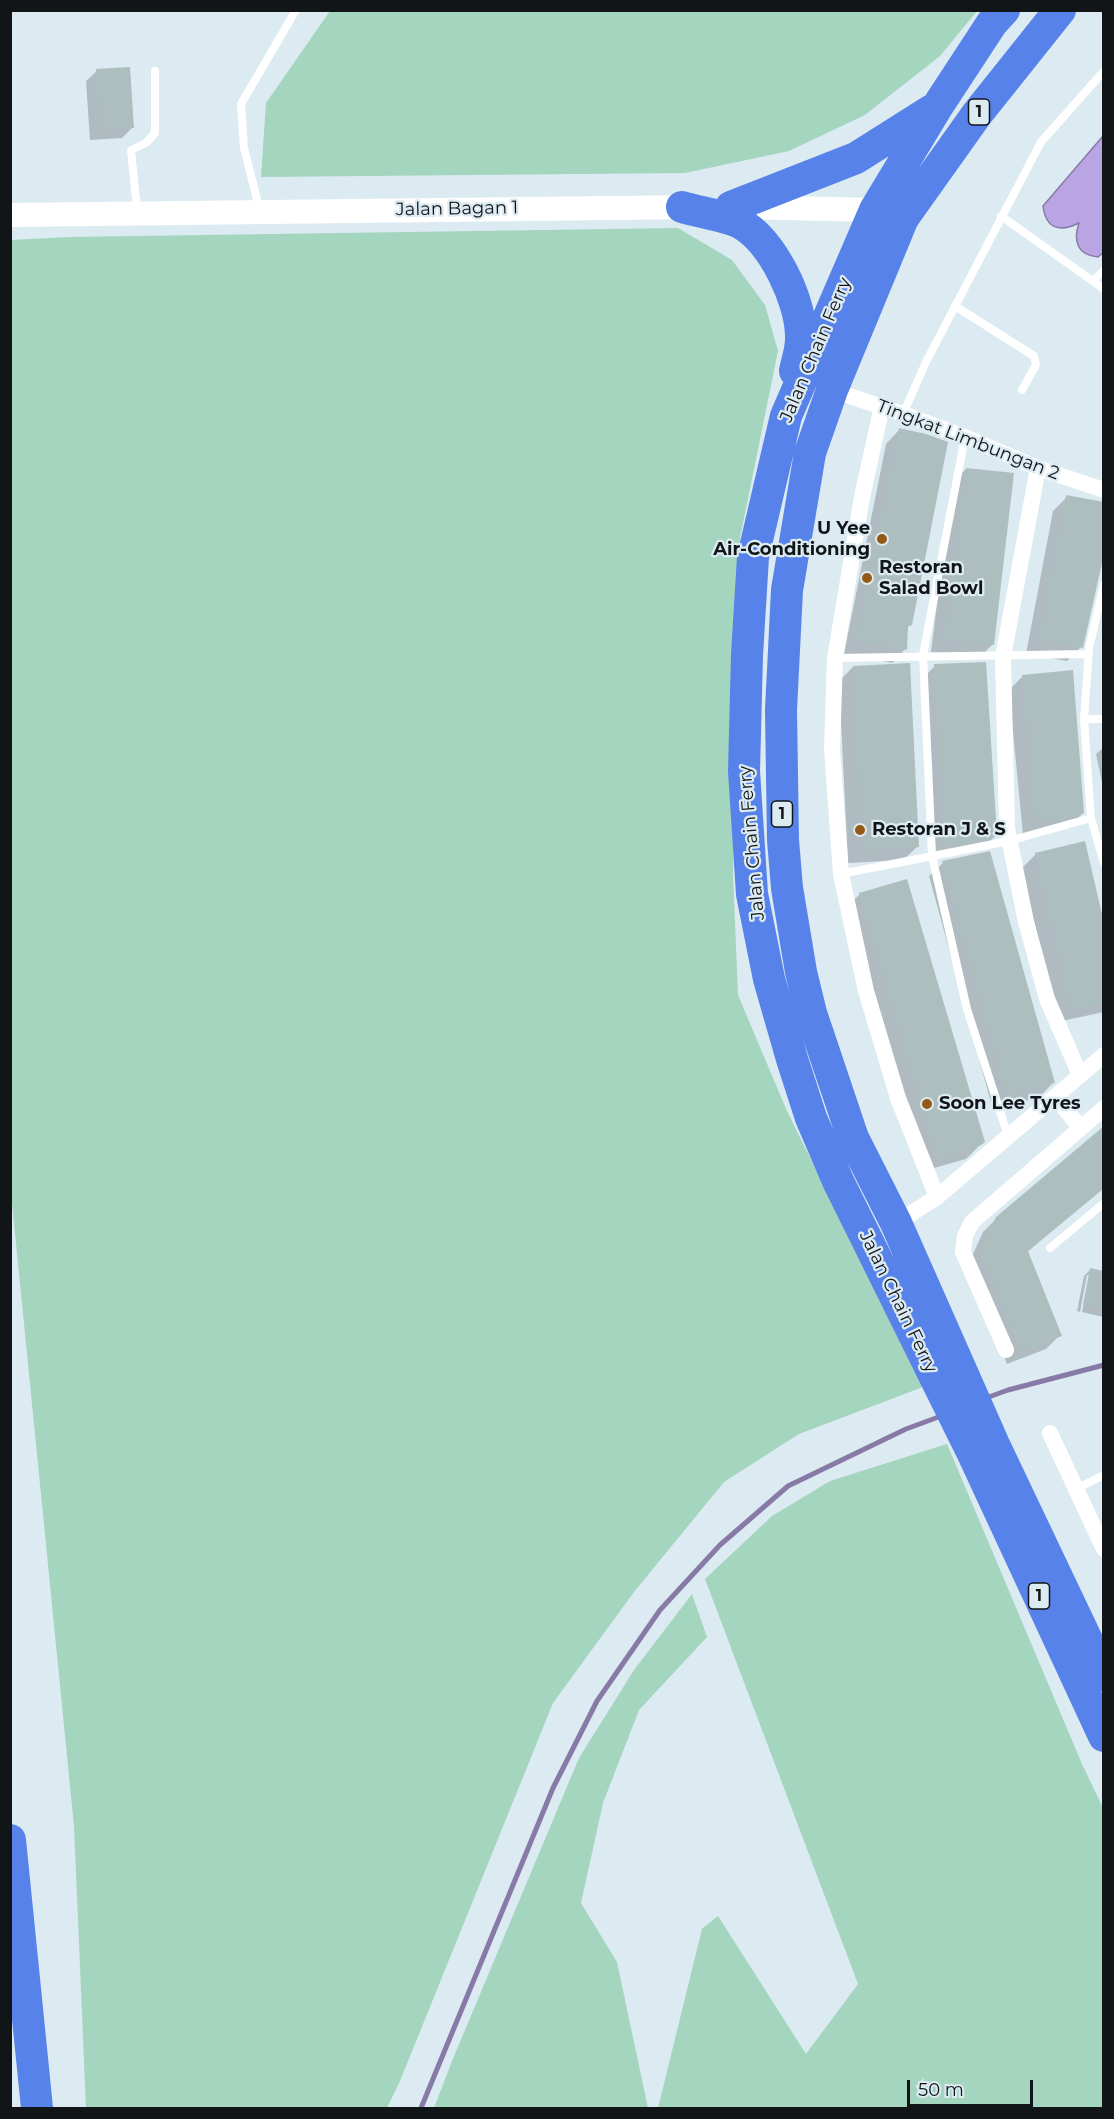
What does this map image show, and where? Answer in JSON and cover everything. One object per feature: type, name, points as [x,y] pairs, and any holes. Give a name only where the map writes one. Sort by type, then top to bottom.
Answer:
[{"type":"highway","name":"Jalan Chain Ferry","points":[[1004,10],[992,23],[937,107],[889,214],[786,416],[753,557],[747,656],[744,771],[752,894],[769,979],[811,1118],[838,1182],[869,1241],[911,1298],[984,1452],[1104,1736]]},
{"type":"highway","name":"Jalan Chain Ferry","points":[[911,1298],[896,1223],[853,1138],[811,1013],[801,972],[787,888],[783,840],[780,710],[787,590],[810,453],[889,214],[977,114],[1060,10]]},
{"type":"highway","points":[[731,207],[856,158],[937,107]]},
{"type":"highway","points":[[682,207],[740,223],[771,252],[780,264],[796,308],[801,340],[786,416]]},
{"type":"highway","name":"Jalan Chain Ferry","points":[[984,1452],[1104,1676]]},
{"type":"highway","points":[[10,1840],[37,2109]]},
{"type":"street","name":"Jalan Bagan 1","points":[[10,215],[682,207],[889,214]]},
{"type":"street","name":"Tingkat Limbungan 2","points":[[832,390],[882,406],[1038,468],[1104,490]]},
{"type":"street","points":[[882,406],[862,497],[835,658],[832,749],[842,874],[866,991],[898,1098],[937,1197]]},
{"type":"street","points":[[1038,468],[1003,657],[1009,841],[1026,922],[1047,999],[1080,1076]]},
{"type":"street","points":[[869,1241],[937,1197],[1104,1055]]},
{"type":"street","points":[[1055,1097],[1080,1128]]},
{"type":"street","points":[[1006,1350],[963,1252],[965,1236],[972,1222],[1104,1108]]},
{"type":"street","points":[[1050,1433],[1103,1545]]},
{"type":"lane","points":[[261,211],[244,148],[241,104],[296,10]]},
{"type":"lane","points":[[137,213],[131,150],[146,143],[155,133],[155,71]]},
{"type":"lane","points":[[903,414],[926,362],[1041,142],[1104,71]]},
{"type":"lane","points":[[1001,216],[1095,280],[1104,289]]},
{"type":"lane","points":[[1095,280],[1104,270]]},
{"type":"lane","points":[[955,306],[1034,356],[1036,365],[1022,390]]},
{"type":"lane","points":[[964,437],[923,655],[932,856],[967,1009],[1008,1136]]},
{"type":"lane","points":[[1104,584],[1088,654],[1084,719],[1091,818],[1104,863]]},
{"type":"lane","points":[[835,658],[1088,654]]},
{"type":"lane","points":[[1084,719],[1104,719]]},
{"type":"lane","points":[[842,874],[1009,841],[1091,818]]},
{"type":"lane","points":[[1050,1248],[1104,1203]]},
{"type":"lane","points":[[1076,1489],[1104,1475]]},
{"type":"green space","points":[[330,11],[977,11],[940,56],[865,115],[789,151],[685,173],[261,177],[266,103]]},
{"type":"green space","points":[[678,228],[732,260],[765,305],[778,351],[740,538],[733,874],[738,995],[787,1111],[923,1387],[799,1434],[724,1482],[634,1592],[553,1703],[387,2108],[86,2108],[74,1826],[10,1183],[10,240],[69,237]]},
{"type":"green space","points":[[947,1444],[1082,1764],[1103,1808],[1103,2108],[658,2108],[702,1929],[718,1916],[806,2054],[858,1984],[705,1579],[772,1516],[830,1481]]},
{"type":"green space","points":[[692,1594],[707,1637],[639,1710],[603,1803],[581,1903],[617,1962],[648,2108],[434,2108],[579,1758],[634,1670]]},
{"type":"shaded area","points":[[1103,136],[1103,253],[1098,257],[1085,253],[1078,246],[1076,236],[1079,223],[1066,228],[1055,227],[1047,220],[1043,206]]},
{"type":"building","points":[[130,67],[134,128],[100,130],[96,69]]},
{"type":"building","points":[[899,428],[948,442],[912,625],[908,626],[907,650],[857,640]]},
{"type":"building","points":[[966,468],[1014,473],[994,645],[944,639]]},
{"type":"building","points":[[1066,495],[1104,502],[1104,554],[1083,648],[1039,640]]},
{"type":"building","points":[[986,662],[997,836],[945,847],[934,664]]},
{"type":"building","points":[[910,663],[919,847],[862,850],[853,666]]},
{"type":"building","points":[[1073,670],[1084,813],[1060,820],[1036,822],[1022,675]]},
{"type":"building","points":[[1085,841],[1104,923],[1104,1002],[1071,1009],[1035,853]]},
{"type":"building","points":[[990,851],[1055,1083],[1007,1097],[942,861]]},
{"type":"building","points":[[907,879],[985,1142],[937,1159],[859,893]]},
{"type":"building","points":[[1104,1126],[1104,1188],[1028,1251],[1062,1336],[1021,1352],[981,1250],[996,1217]]},
{"type":"building","points":[[1090,1268],[1104,1271],[1104,1309],[1083,1305]]},
{"type":"waterway","points":[[986,1398],[1104,1365]]},
{"type":"waterway","points":[[421,2108],[553,1788],[597,1701],[660,1610],[720,1545],[788,1486],[906,1429],[944,1415]]},
{"type":"place","name":"U Yee Air-Conditioning","points":[[882,539]]},
{"type":"place","name":"Restoran Salad Bowl","points":[[867,578]]},
{"type":"place","name":"Restoran J & S","points":[[860,830]]},
{"type":"place","name":"Soon Lee Tyres","points":[[927,1104]]}]
